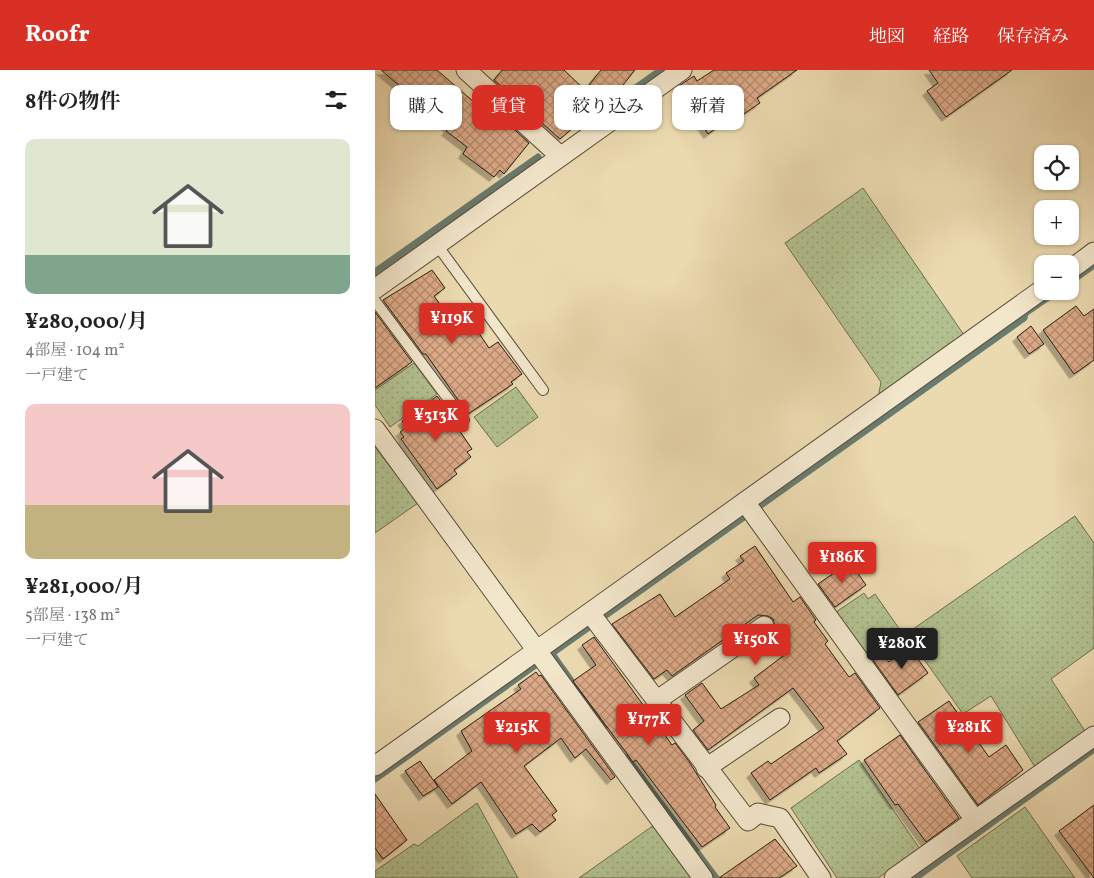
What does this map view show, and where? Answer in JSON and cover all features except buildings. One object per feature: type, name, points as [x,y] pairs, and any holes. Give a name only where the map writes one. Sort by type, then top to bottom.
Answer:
[{"type":"street","points":[[466,70],[560,156]]},
{"type":"street","points":[[375,289],[560,156],[656,75],[682,70]]},
{"type":"street","points":[[1079,263],[1094,252]]},
{"type":"street","points":[[375,766],[542,658],[750,509],[1034,296]]},
{"type":"street","points":[[375,429],[703,878]]},
{"type":"street","points":[[750,509],[975,820]]},
{"type":"street","points":[[595,619],[748,821],[758,814],[780,818],[821,878]]},
{"type":"street","points":[[656,701],[764,626]]},
{"type":"street","points":[[707,768],[780,718]]},
{"type":"street","points":[[895,878],[1094,736]]},
{"type":"lane","points":[[437,245],[543,390]]},
{"type":"lane","points":[[375,301],[464,420]]},
{"type":"green space","points":[[863,188],[964,335],[878,398],[881,382],[785,243]]},
{"type":"green space","points":[[414,363],[437,394],[390,427],[375,405],[375,390]]},
{"type":"green space","points":[[516,387],[538,417],[497,447],[474,417]]},
{"type":"green space","points":[[375,447],[418,503],[375,533]]},
{"type":"green space","points":[[1075,516],[1094,543],[1094,648],[1051,679],[1085,731],[1035,767],[991,696],[963,714],[906,634]]},
{"type":"green space","points":[[864,593],[868,599],[875,594],[905,637],[870,661],[836,612]]},
{"type":"green space","points":[[859,760],[920,849],[878,878],[837,878],[791,808]]},
{"type":"green space","points":[[477,803],[518,878],[375,878],[375,871],[414,844],[418,846]]},
{"type":"green space","points":[[1025,807],[1075,878],[972,878],[957,856]]},
{"type":"green space","points":[[654,825],[693,878],[579,878]]},
{"type":"waterway","points":[[640,85],[661,70]]},
{"type":"waterway","points":[[375,272],[538,157]]},
{"type":"waterway","points":[[1079,276],[1094,265]]},
{"type":"waterway","points":[[375,779],[1024,318],[1025,313],[1044,300]]},
{"type":"waterway","points":[[552,654],[604,727]]},
{"type":"waterway","points":[[915,878],[1094,749]]},
{"type":"waterway","points":[[627,758],[716,878]]}]
